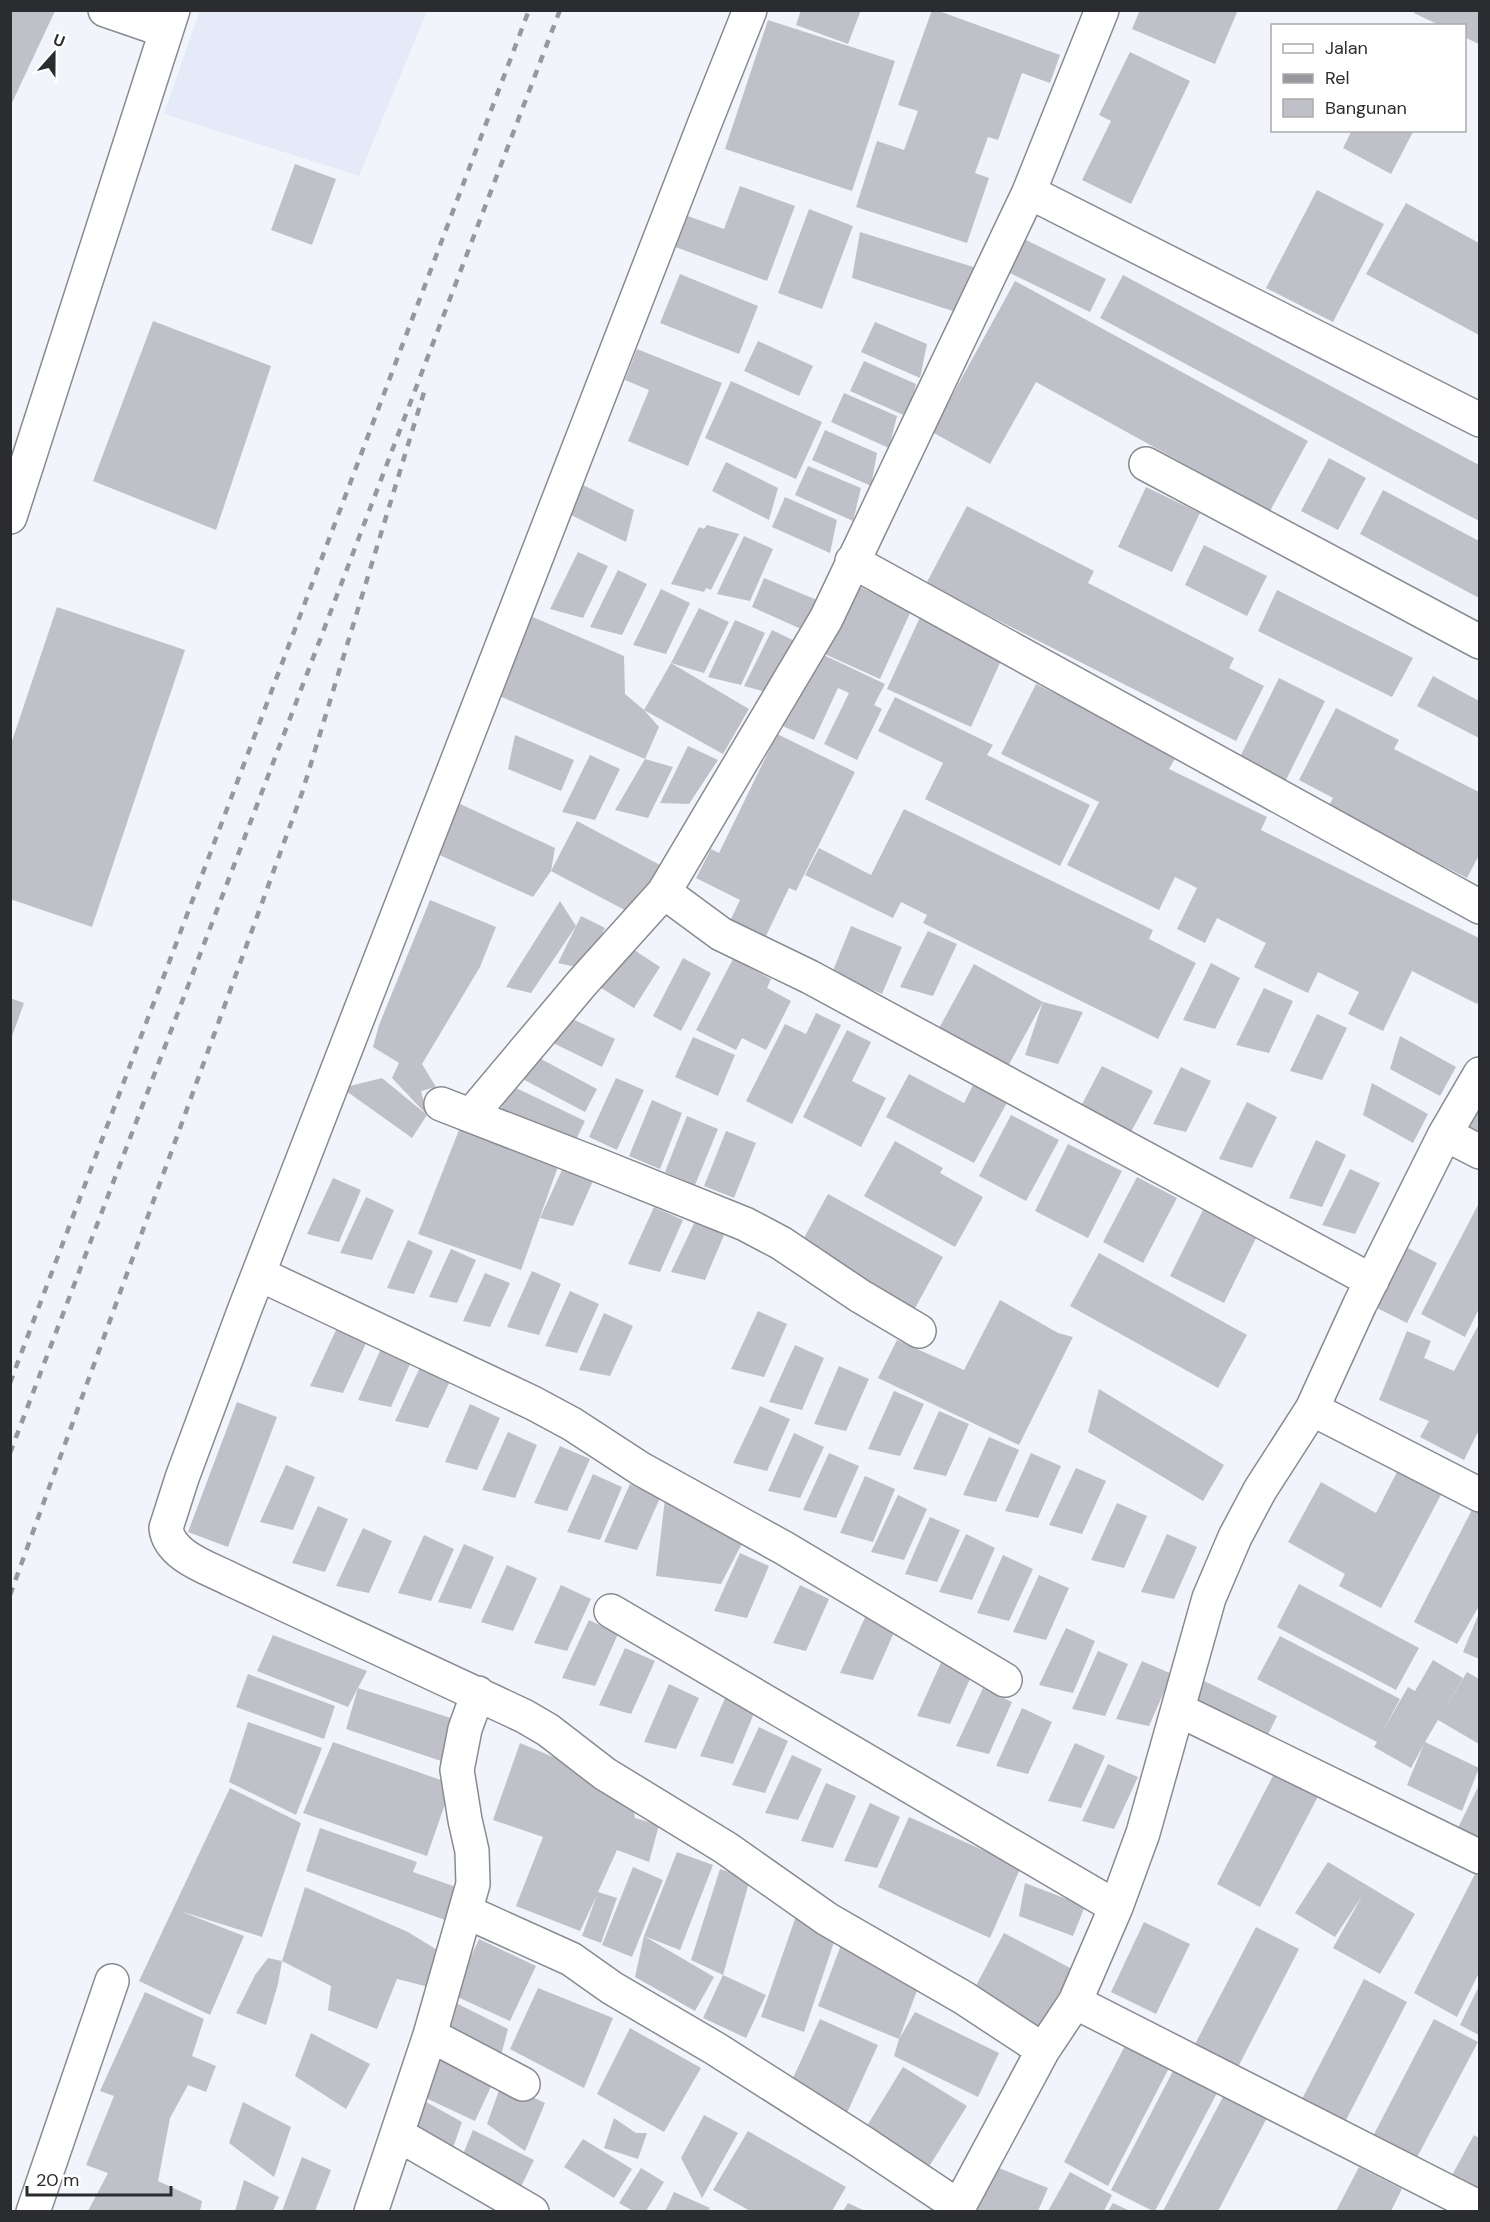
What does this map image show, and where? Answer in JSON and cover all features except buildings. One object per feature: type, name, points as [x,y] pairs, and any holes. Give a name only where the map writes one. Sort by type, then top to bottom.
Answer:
[{"type":"street","points":[[10,517],[170,21],[105,10]]},
{"type":"street","points":[[750,10],[701,131],[259,1274],[182,1478],[166,1528],[170,1540],[182,1554],[230,1579],[478,1693],[548,1730],[605,1774],[726,1848],[827,1919],[964,1998],[1042,2049]]},
{"type":"street","points":[[919,1330],[860,1296],[781,1243],[745,1224],[456,1110],[582,983],[664,892],[826,619],[1029,192],[1102,10]]},
{"type":"street","points":[[1029,192],[1479,420]]},
{"type":"street","points":[[1146,464],[1479,642]]},
{"type":"street","points":[[852,561],[1479,907]]},
{"type":"street","points":[[664,892],[729,939],[821,983],[1372,1281]]},
{"type":"street","points":[[467,1912],[570,1959],[612,1988],[716,2049],[862,2142],[957,2209],[1042,2049],[1075,2002],[1116,1907],[1143,1833],[1209,1598],[1235,1538],[1260,1490],[1312,1408],[1445,1134],[1479,1074]]},
{"type":"street","points":[[1445,1134],[1479,1152]]},
{"type":"street","points":[[259,1274],[533,1403],[572,1424],[641,1469],[784,1548],[1005,1680]]},
{"type":"street","points":[[1312,1408],[1479,1495]]},
{"type":"street","points":[[611,1611],[1116,1907]]},
{"type":"street","points":[[371,2211],[430,2035],[467,1912],[473,1884],[472,1851],[457,1770],[465,1729],[478,1693]]},
{"type":"street","points":[[1179,1710],[1479,1857]]},
{"type":"street","points":[[33,2211],[112,1981]]},
{"type":"street","points":[[1075,2002],[1479,2208]]},
{"type":"street","points":[[430,2035],[523,2084]]},
{"type":"street","points":[[397,2134],[532,2211]]},
{"type":"shaded area","points":[[200,10],[427,11],[359,176],[164,114]]},
{"type":"railway","points":[[10,1383],[529,10]]},
{"type":"railway","points":[[10,1453],[560,10]]},
{"type":"railway","points":[[10,1595],[302,793],[425,389]]}]
